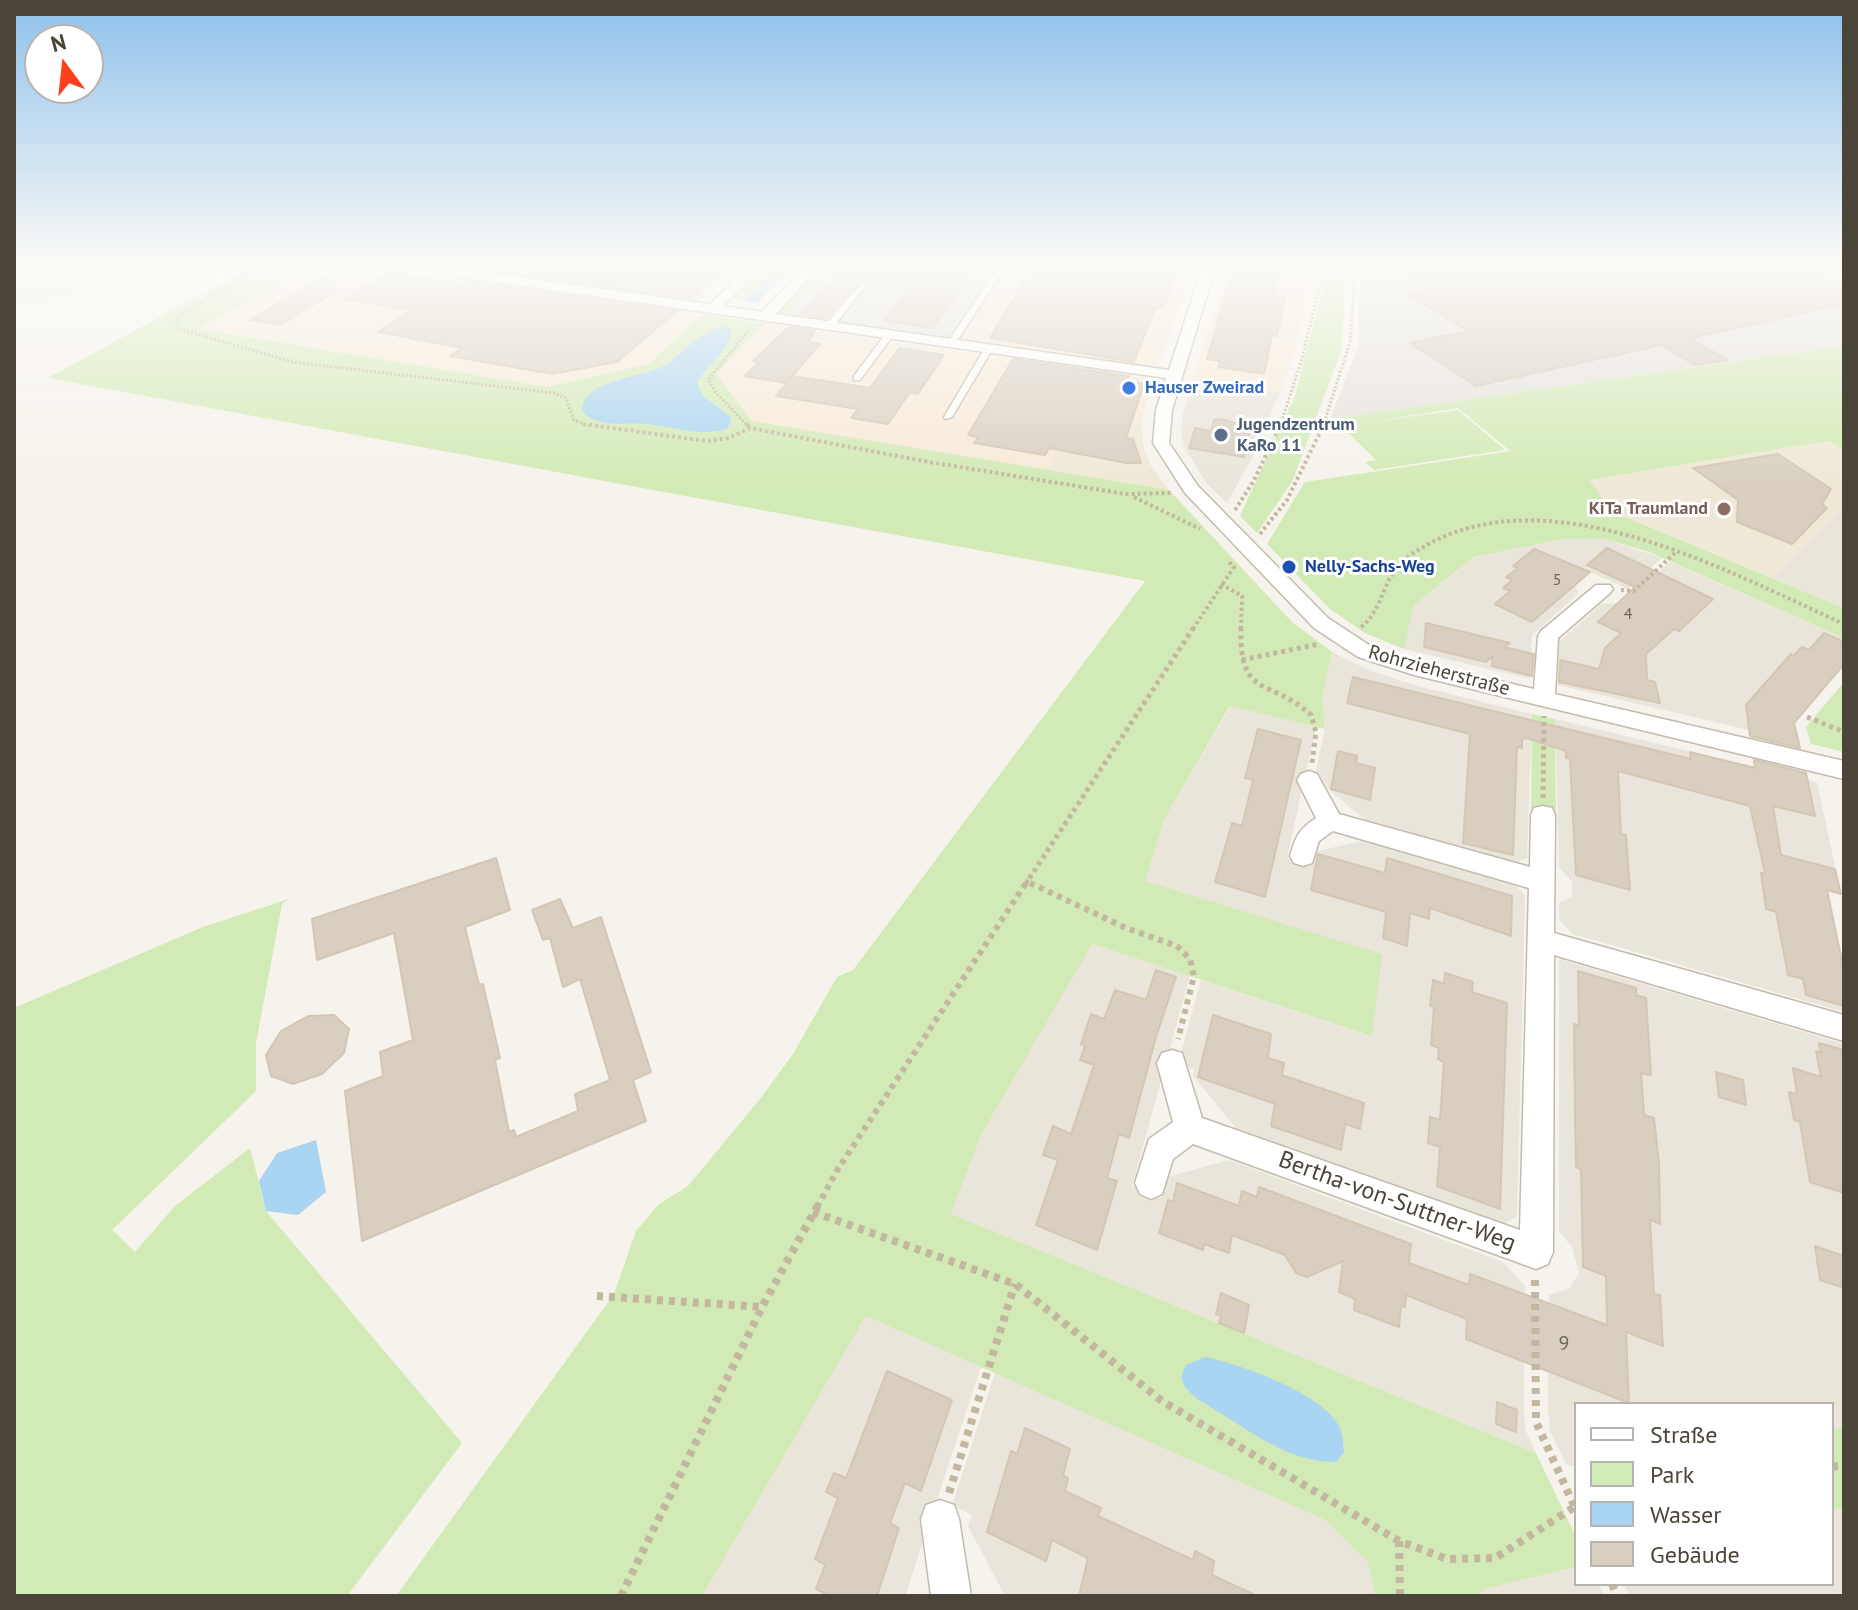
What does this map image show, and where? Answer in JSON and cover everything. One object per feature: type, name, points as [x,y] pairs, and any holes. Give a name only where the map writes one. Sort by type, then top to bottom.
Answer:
[{"type":"street","points":[[914,337],[1175,375]]},
{"type":"street","name":"Rohrzieherstraße","points":[[1187,337],[1164,410],[1161,443],[1216,531],[1242,542],[1315,617],[1338,636],[1390,661],[1843,772]]},
{"type":"street","points":[[1544,699],[1548,636],[1603,589]]},
{"type":"street","points":[[1309,780],[1330,821],[1542,881]]},
{"type":"street","name":"Bertha-von-Suttner-Weg","points":[[1190,1128],[1536,1252],[1543,815]]},
{"type":"street","points":[[1303,856],[1308,836],[1330,821]]},
{"type":"street","points":[[1541,940],[1844,1028]]},
{"type":"street","points":[[1151,1183],[1160,1150],[1190,1128],[1172,1063]]},
{"type":"street","points":[[940,1519],[951,1596]]},
{"type":"lane","points":[[857,378],[888,337]]},
{"type":"lane","points":[[952,342],[955,337]]},
{"type":"lane","points":[[948,417],[989,348]]},
{"type":"path","points":[[208,337],[293,362],[554,393],[566,398],[574,420],[589,426],[706,441],[729,438],[750,428],[929,462],[1126,494],[1157,495],[1191,489]]},
{"type":"path","points":[[742,337],[708,380],[715,397],[742,416],[750,428]]},
{"type":"path","points":[[1216,531],[1237,508],[1266,458],[1292,392],[1306,337]]},
{"type":"path","points":[[1242,542],[1270,527],[1307,464],[1350,337]]},
{"type":"path","points":[[1126,494],[1200,529],[1216,531]]},
{"type":"path","points":[[1242,660],[1302,649],[1373,619],[1389,576],[1403,561],[1433,542],[1471,528],[1514,521],[1579,522],[1624,531],[1844,624]]},
{"type":"path","points":[[1200,529],[1216,531]]},
{"type":"path","points":[[1603,589],[1634,591],[1677,551]]},
{"type":"path","points":[[621,1596],[762,1307],[813,1212],[861,1131],[1234,567],[1226,557]]},
{"type":"path","points":[[1221,584],[1242,596],[1242,660],[1250,680],[1305,710],[1316,720],[1319,730],[1309,780]]},
{"type":"path","points":[[1543,815],[1544,699]]},
{"type":"path","points":[[1807,717],[1844,732]]},
{"type":"path","points":[[1025,881],[1126,928],[1171,943],[1187,954],[1194,971],[1193,981],[1172,1063]]},
{"type":"path","points":[[813,1212],[1015,1284],[1162,1401],[1399,1541],[1447,1559],[1495,1558],[1574,1508]]},
{"type":"path","points":[[1536,1252],[1534,1409],[1541,1436],[1574,1505]]},
{"type":"path","points":[[940,1519],[1015,1284]]},
{"type":"path","points":[[597,1296],[762,1307]]},
{"type":"path","points":[[1399,1541],[1400,1596]]},
{"type":"shaded area","points":[[247,337],[677,337],[649,364],[547,387]]},
{"type":"shaded area","points":[[750,337],[862,337],[1144,378],[1153,384],[1141,423],[1073,412],[1047,470],[751,421],[715,374]]},
{"type":"shaded area","points":[[963,337],[1169,337],[1159,364],[1148,367],[961,340]]},
{"type":"shaded area","points":[[1206,337],[1298,337],[1280,392],[1193,379]]},
{"type":"shaded area","points":[[1359,337],[1844,337],[1844,346],[1330,419],[1359,345]]},
{"type":"shaded area","points":[[1193,379],[1280,392],[1253,456],[1227,503],[1207,484],[1184,447],[1181,432],[1183,414]]},
{"type":"shaded area","points":[[1073,412],[1141,423],[1144,448],[1151,466],[1169,490],[1047,470]]},
{"type":"shaded area","name":"KiTa Traumland","points":[[1828,441],[1844,450],[1844,507],[1773,578],[1611,511],[1588,480]]},
{"type":"shaded area","points":[[1844,507],[1844,608],[1773,578]]},
{"type":"shaded area","points":[[1563,539],[1605,539],[1662,558],[1628,589],[1577,566],[1569,573],[1573,575],[1578,594],[1532,635],[1530,679],[1404,649],[1414,605],[1475,557]]},
{"type":"shaded area","points":[[1670,562],[1844,638],[1844,666],[1795,723],[1800,742],[1558,685],[1559,642],[1601,604],[1631,602],[1636,593]]},
{"type":"shaded area","points":[[1332,652],[1369,670],[1414,685],[1532,714],[1527,858],[1516,862],[1365,820],[1327,788],[1327,784],[1314,780],[1325,729],[1322,697]]},
{"type":"shaded area","points":[[1231,706],[1316,727],[1287,858],[1311,865],[1314,852],[1361,841],[1515,885],[1525,895],[1517,1217],[1504,1223],[1236,1128],[1193,1076],[1194,1070],[1178,1064],[1201,980],[1371,1036],[1145,881],[1165,818]]},
{"type":"shaded area","points":[[1555,719],[1817,782],[1841,894],[1828,891],[1844,970],[1844,1012],[1573,934],[1559,920],[1559,903],[1572,897],[1572,882],[1559,867]]},
{"type":"shaded area","points":[[1091,944],[1190,976],[1132,1186],[1162,1198],[1167,1177],[1229,1160],[1503,1262],[1525,1286],[1525,1429],[1536,1453],[951,1214],[981,1135]]},
{"type":"shaded area","points":[[1559,959],[1844,1044],[1844,1427],[1834,1430],[1834,1402],[1574,1402],[1574,1466],[1567,1465],[1550,1432],[1549,1295],[1570,1288],[1579,1273],[1572,1247],[1559,1232]]},
{"type":"shaded area","points":[[866,1316],[981,1367],[905,1596],[702,1596]]},
{"type":"shaded area","points":[[995,1373],[1325,1520],[1368,1561],[1376,1596],[1005,1596],[968,1526],[972,1515],[952,1505]]},
{"type":"shaded area","points":[[1844,1508],[1844,1596],[1630,1596],[1625,1586],[1834,1586],[1834,1510]]},
{"type":"shaded area","points":[[1574,1567],[1574,1586],[1599,1586],[1604,1596],[1475,1596],[1488,1588]]},
{"type":"green space","points":[[123,337],[248,337],[547,387],[649,364],[677,337],[751,337],[716,374],[752,421],[1169,490],[1292,622],[1332,652],[1322,697],[1325,729],[1230,706],[1165,818],[1145,881],[1382,954],[1372,1036],[1092,944],[981,1135],[951,1214],[1536,1453],[1574,1533],[1574,1567],[1488,1588],[1475,1596],[1376,1596],[1367,1561],[1325,1520],[866,1316],[702,1596],[396,1596],[614,1294],[636,1231],[659,1204],[688,1186],[760,1099],[793,1054],[837,977],[853,970],[1145,581],[48,378]]},
{"type":"green space","points":[[1310,337],[1342,337],[1340,354],[1293,480],[1257,533],[1240,516],[1295,396]]},
{"type":"green space","points":[[1844,346],[1844,450],[1828,441],[1589,480],[1611,511],[1844,608],[1844,638],[1649,552],[1605,539],[1563,539],[1474,557],[1414,605],[1404,649],[1365,633],[1330,609],[1267,544],[1305,482],[1510,451],[1458,408],[1371,422],[1458,410],[1505,450],[1374,470],[1365,462],[1376,460],[1341,426],[1329,428],[1330,419]]},
{"type":"green space","points":[[1844,682],[1844,752],[1811,744],[1806,727]]},
{"type":"green space","points":[[1532,714],[1555,719],[1556,818],[1531,812]]},
{"type":"green space","points":[[289,899],[282,904],[256,1043],[256,1091],[112,1230],[135,1252],[175,1206],[250,1148],[266,1211],[462,1443],[347,1596],[14,1596],[14,1008],[203,927]]},
{"type":"green space","points":[[1844,1427],[1844,1508],[1834,1510],[1834,1430]]},
{"type":"water","points":[[730,337],[697,384],[704,397],[730,416],[727,429],[697,432],[647,424],[612,424],[588,417],[582,411],[585,400],[592,392],[615,381],[664,366],[697,339]]},
{"type":"water","points":[[316,1140],[326,1192],[298,1215],[266,1211],[259,1181],[277,1153]]},
{"type":"water","points":[[1205,1357],[1258,1373],[1317,1403],[1340,1428],[1344,1452],[1336,1462],[1299,1456],[1264,1440],[1197,1399],[1185,1387],[1181,1377],[1186,1365]]},
{"type":"building","points":[[405,337],[646,337],[617,362],[552,374],[450,356],[462,348]]},
{"type":"building","points":[[778,337],[811,337],[808,342],[820,344],[786,383],[745,376],[759,362],[753,361]]},
{"type":"building","points":[[991,337],[1144,337],[1134,362]]},
{"type":"building","points":[[1213,337],[1272,337],[1264,374],[1218,367],[1220,361],[1207,359]]},
{"type":"building","points":[[1438,337],[1694,337],[1690,338],[1727,360],[1695,365],[1661,345],[1476,386],[1410,343]]},
{"type":"building","points":[[899,348],[944,355],[918,394],[910,392],[888,424],[851,418],[858,409],[776,396],[793,376],[870,388]]},
{"type":"building","points":[[1013,359],[1129,376],[1127,381],[1144,384],[1126,438],[1133,439],[1141,463],[1126,463],[1049,448],[1045,455],[974,443],[978,437],[968,435]]},
{"type":"building","points":[[1222,419],[1250,428],[1244,457],[1189,448],[1195,428],[1211,431],[1214,420]]},
{"type":"building","points":[[1778,454],[1831,489],[1822,504],[1827,508],[1792,544],[1737,522],[1738,500],[1693,468]]},
{"type":"building","points":[[1607,548],[1713,599],[1679,631],[1674,629],[1646,654],[1647,680],[1655,682],[1660,703],[1559,682],[1560,660],[1599,669],[1605,648],[1621,633],[1598,622],[1635,587],[1587,565]]},
{"type":"building","points":[[1534,549],[1590,572],[1532,622],[1495,604],[1510,591],[1503,588],[1512,580],[1506,577],[1518,568],[1513,566]]},
{"type":"building","points":[[1426,623],[1510,643],[1504,647],[1534,654],[1532,676],[1492,666],[1493,656],[1486,662],[1424,647]]},
{"type":"building","points":[[1824,633],[1844,642],[1844,664],[1794,723],[1800,748],[1750,736],[1746,705],[1791,654],[1793,656],[1802,647],[1809,650]]},
{"type":"building","points":[[1353,677],[1691,759],[1690,752],[1755,768],[1754,760],[1806,773],[1815,816],[1773,806],[1781,855],[1835,869],[1841,894],[1827,890],[1844,971],[1844,1006],[1806,995],[1803,979],[1788,975],[1776,912],[1766,909],[1761,873],[1765,873],[1750,806],[1618,771],[1621,834],[1626,835],[1630,890],[1576,875],[1570,759],[1566,758],[1566,751],[1526,738],[1522,740],[1522,748],[1517,747],[1513,855],[1463,843],[1470,734],[1347,703]]},
{"type":"building","points":[[1258,729],[1301,740],[1265,897],[1215,882],[1232,823],[1242,826],[1253,780],[1245,778]]},
{"type":"building","points":[[1338,751],[1357,756],[1356,763],[1375,768],[1370,800],[1331,789]]},
{"type":"building","points":[[1318,854],[1385,873],[1387,858],[1512,896],[1511,936],[1430,908],[1429,919],[1410,913],[1407,946],[1383,938],[1386,912],[1311,890]]},
{"type":"building","points":[[496,858],[510,910],[465,927],[479,985],[483,984],[500,1058],[495,1060],[509,1132],[514,1130],[516,1137],[578,1111],[575,1094],[610,1080],[580,979],[563,987],[550,938],[543,940],[532,910],[560,899],[573,928],[601,917],[651,1072],[633,1080],[646,1121],[362,1241],[345,1091],[383,1076],[380,1052],[413,1040],[394,933],[317,960],[312,919]]},
{"type":"building","points":[[1156,970],[1176,977],[1129,1138],[1119,1134],[1107,1178],[1117,1181],[1097,1250],[1036,1225],[1058,1160],[1043,1155],[1053,1126],[1071,1134],[1094,1065],[1080,1060],[1085,1046],[1081,1044],[1091,1014],[1104,1019],[1115,990],[1146,1000]]},
{"type":"building","points":[[1578,971],[1636,988],[1636,995],[1646,998],[1651,1075],[1641,1073],[1644,1115],[1654,1118],[1659,1163],[1660,1224],[1650,1220],[1654,1294],[1660,1295],[1663,1346],[1626,1332],[1629,1402],[1466,1339],[1467,1319],[1406,1295],[1405,1307],[1401,1305],[1399,1327],[1354,1310],[1355,1299],[1339,1292],[1343,1261],[1307,1277],[1296,1273],[1285,1255],[1232,1235],[1229,1253],[1204,1244],[1203,1250],[1159,1233],[1168,1200],[1173,1202],[1177,1183],[1239,1206],[1242,1191],[1257,1197],[1259,1187],[1411,1244],[1409,1263],[1469,1285],[1470,1274],[1607,1325],[1606,1276],[1583,1267],[1581,1169],[1576,1167],[1575,1115],[1574,1024],[1579,1026]]},
{"type":"building","points":[[1445,973],[1473,982],[1472,992],[1507,1003],[1500,1209],[1437,1186],[1440,1147],[1428,1143],[1430,1117],[1440,1120],[1444,1062],[1438,1059],[1439,1048],[1431,1045],[1434,1007],[1430,1006],[1433,980],[1444,984]]},
{"type":"building","points":[[334,1015],[349,1029],[344,1053],[322,1074],[293,1084],[271,1076],[266,1055],[281,1031],[308,1016]]},
{"type":"building","points":[[1213,1015],[1271,1034],[1268,1058],[1284,1063],[1282,1075],[1364,1103],[1360,1129],[1345,1124],[1341,1150],[1271,1126],[1275,1104],[1198,1077]]},
{"type":"building","points":[[1819,1043],[1844,1050],[1844,1193],[1810,1182],[1800,1122],[1794,1120],[1789,1092],[1797,1094],[1793,1068],[1821,1077],[1816,1051],[1821,1053]]},
{"type":"building","points":[[1716,1072],[1743,1080],[1746,1105],[1719,1097]]},
{"type":"building","points":[[1815,1246],[1844,1256],[1844,1288],[1820,1280]]},
{"type":"building","points":[[1221,1293],[1249,1305],[1244,1333],[1219,1323],[1221,1316],[1216,1314]]},
{"type":"building","points":[[887,1371],[952,1400],[921,1491],[905,1483],[890,1523],[899,1528],[877,1596],[830,1596],[816,1589],[825,1565],[815,1559],[838,1498],[826,1492],[834,1473],[846,1478]]},
{"type":"building","points":[[1497,1402],[1517,1410],[1516,1432],[1496,1424]]},
{"type":"building","points":[[1025,1428],[1070,1449],[1063,1475],[1068,1478],[1065,1491],[1101,1508],[1098,1516],[1193,1560],[1195,1551],[1214,1561],[1212,1575],[1257,1596],[1079,1596],[1088,1558],[1052,1540],[1046,1561],[987,1532],[1011,1451],[1017,1454]]},
{"type":"place","name":"Hauser Zweirad","points":[[1129,388]]},
{"type":"place","name":"Jugendzentrum KaRo 11","points":[[1221,435]]},
{"type":"place","name":"KiTa Traumland","points":[[1724,509]]},
{"type":"place","name":"Nelly-Sachs-Weg","points":[[1289,567]]}]
